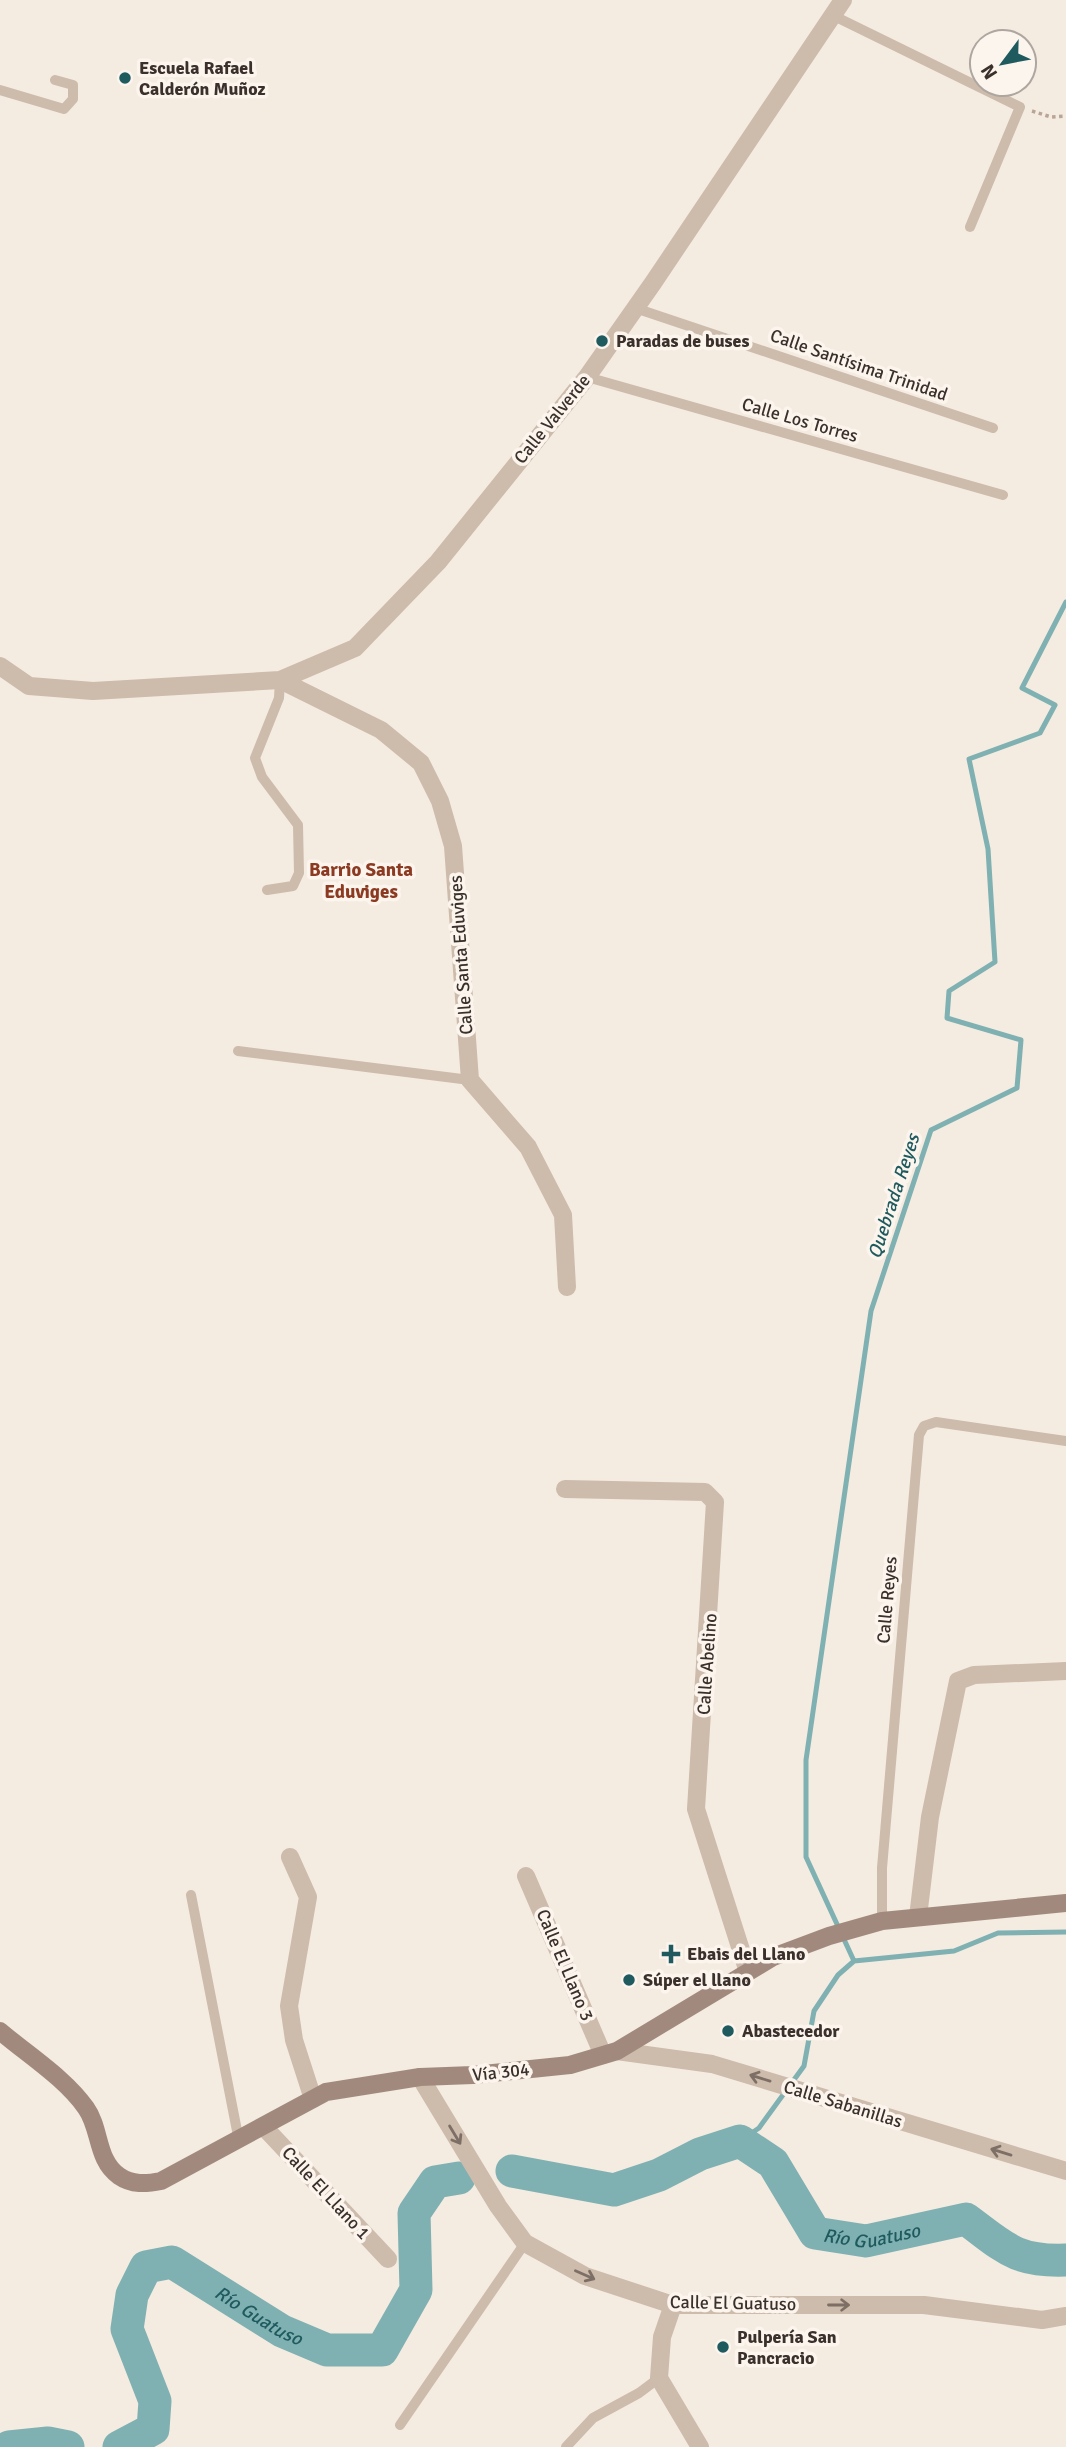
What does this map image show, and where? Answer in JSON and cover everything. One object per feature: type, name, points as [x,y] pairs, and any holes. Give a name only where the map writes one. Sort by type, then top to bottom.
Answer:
[{"type":"street","name":"Calle Valverde","points":[[0,666],[29,686],[93,691],[280,680],[355,648],[438,562],[587,377],[838,8]]},
{"type":"street","name":"Calle Santa Eduviges","points":[[280,680],[381,730],[421,763],[440,801],[453,846],[470,1080]]},
{"type":"street","points":[[470,1080],[528,1147],[563,1215],[567,1287]]},
{"type":"street","name":"Calle Abelino","points":[[565,1489],[705,1492],[715,1502],[696,1809],[748,1972]]},
{"type":"street","points":[[918,1917],[930,1817],[958,1681],[974,1675],[1066,1671]]},
{"type":"street","points":[[290,1857],[308,1897],[289,2006],[294,2040],[313,2099]]},
{"type":"street","name":"Calle El Llano 3","points":[[526,1876],[610,2053]]},
{"type":"street","name":"Vía 304","points":[[0,2031],[56,2077],[85,2107],[108,2167],[119,2176],[139,2183],[161,2180],[239,2141],[313,2099],[341,2087],[420,2077],[473,2075],[570,2065],[610,2053],[773,1957],[829,1936],[882,1921],[1020,1910],[1066,1903]]},
{"type":"street","name":"Calle Sabanillas","points":[[610,2053],[712,2064],[1066,2171]]},
{"type":"street","name":"Calle El Guatuso","points":[[420,2077],[498,2206],[525,2243],[585,2276],[673,2305],[924,2305],[1042,2320],[1066,2316]]},
{"type":"street","name":"Calle El Llano 1","points":[[264,2127],[388,2259]]},
{"type":"street","points":[[673,2305],[662,2337],[659,2378],[700,2447]]},
{"type":"lane","points":[[838,8],[1020,107],[970,227]]},
{"type":"lane","points":[[0,90],[64,109],[73,99],[73,85],[55,80]]},
{"type":"lane","name":"Calle Santísima Trinidad","points":[[635,308],[993,428]]},
{"type":"lane","name":"Calle Los Torres","points":[[587,377],[1003,495]]},
{"type":"lane","points":[[267,890],[293,886],[299,873],[299,825],[262,777],[255,758],[279,698],[280,680]]},
{"type":"lane","points":[[238,1051],[470,1080]]},
{"type":"lane","name":"Calle Reyes","points":[[882,1921],[881,1868],[919,1435],[924,1426],[936,1422],[1066,1441]]},
{"type":"lane","points":[[191,1895],[239,2141]]},
{"type":"lane","points":[[400,2425],[525,2243]]},
{"type":"lane","points":[[566,2447],[593,2418],[639,2393],[659,2378]]},
{"type":"path","points":[[1020,107],[1051,117],[1066,116]]},
{"type":"waterway","name":"Quebrada Reyes","points":[[854,1961],[806,1857],[806,1760],[871,1311],[931,1130],[1017,1088],[1021,1040],[947,1018],[949,991],[995,962],[988,849],[969,759],[1040,733],[1055,705],[1022,688],[1066,602]]},
{"type":"waterway","name":"Quebrada Reyes","points":[[740,2141],[759,2128],[804,2066],[814,2011],[838,1975],[854,1961],[954,1951],[998,1933],[1066,1932]]},
{"type":"waterway","name":"Río Guatuso","points":[[512,2171],[614,2190],[659,2175],[700,2154],[740,2141],[773,2163],[815,2233],[866,2241],[966,2219],[1011,2251],[1034,2258],[1066,2260]]},
{"type":"waterway","name":"Río Guatuso","points":[[119,2447],[153,2429],[155,2401],[127,2329],[132,2295],[146,2267],[172,2262],[282,2331],[327,2350],[382,2350],[416,2290],[414,2213],[435,2182],[459,2178]]},
{"type":"waterway","points":[[9,2447],[48,2443],[68,2447]]},
{"type":"place","name":"Escuela Rafael Calderón Muñoz","points":[[125,78]]},
{"type":"place","name":"Paradas de buses","points":[[602,341]]},
{"type":"place","name":"Ebais del Llano","points":[[671,1954]]},
{"type":"place","name":"Súper el llano","points":[[629,1980]]},
{"type":"place","name":"Abastecedor","points":[[728,2031]]},
{"type":"place","name":"Pulpería San Pancracio","points":[[723,2347]]},
{"type":"district","name":"Barrio Santa Eduviges","points":[[361,880]]}]
